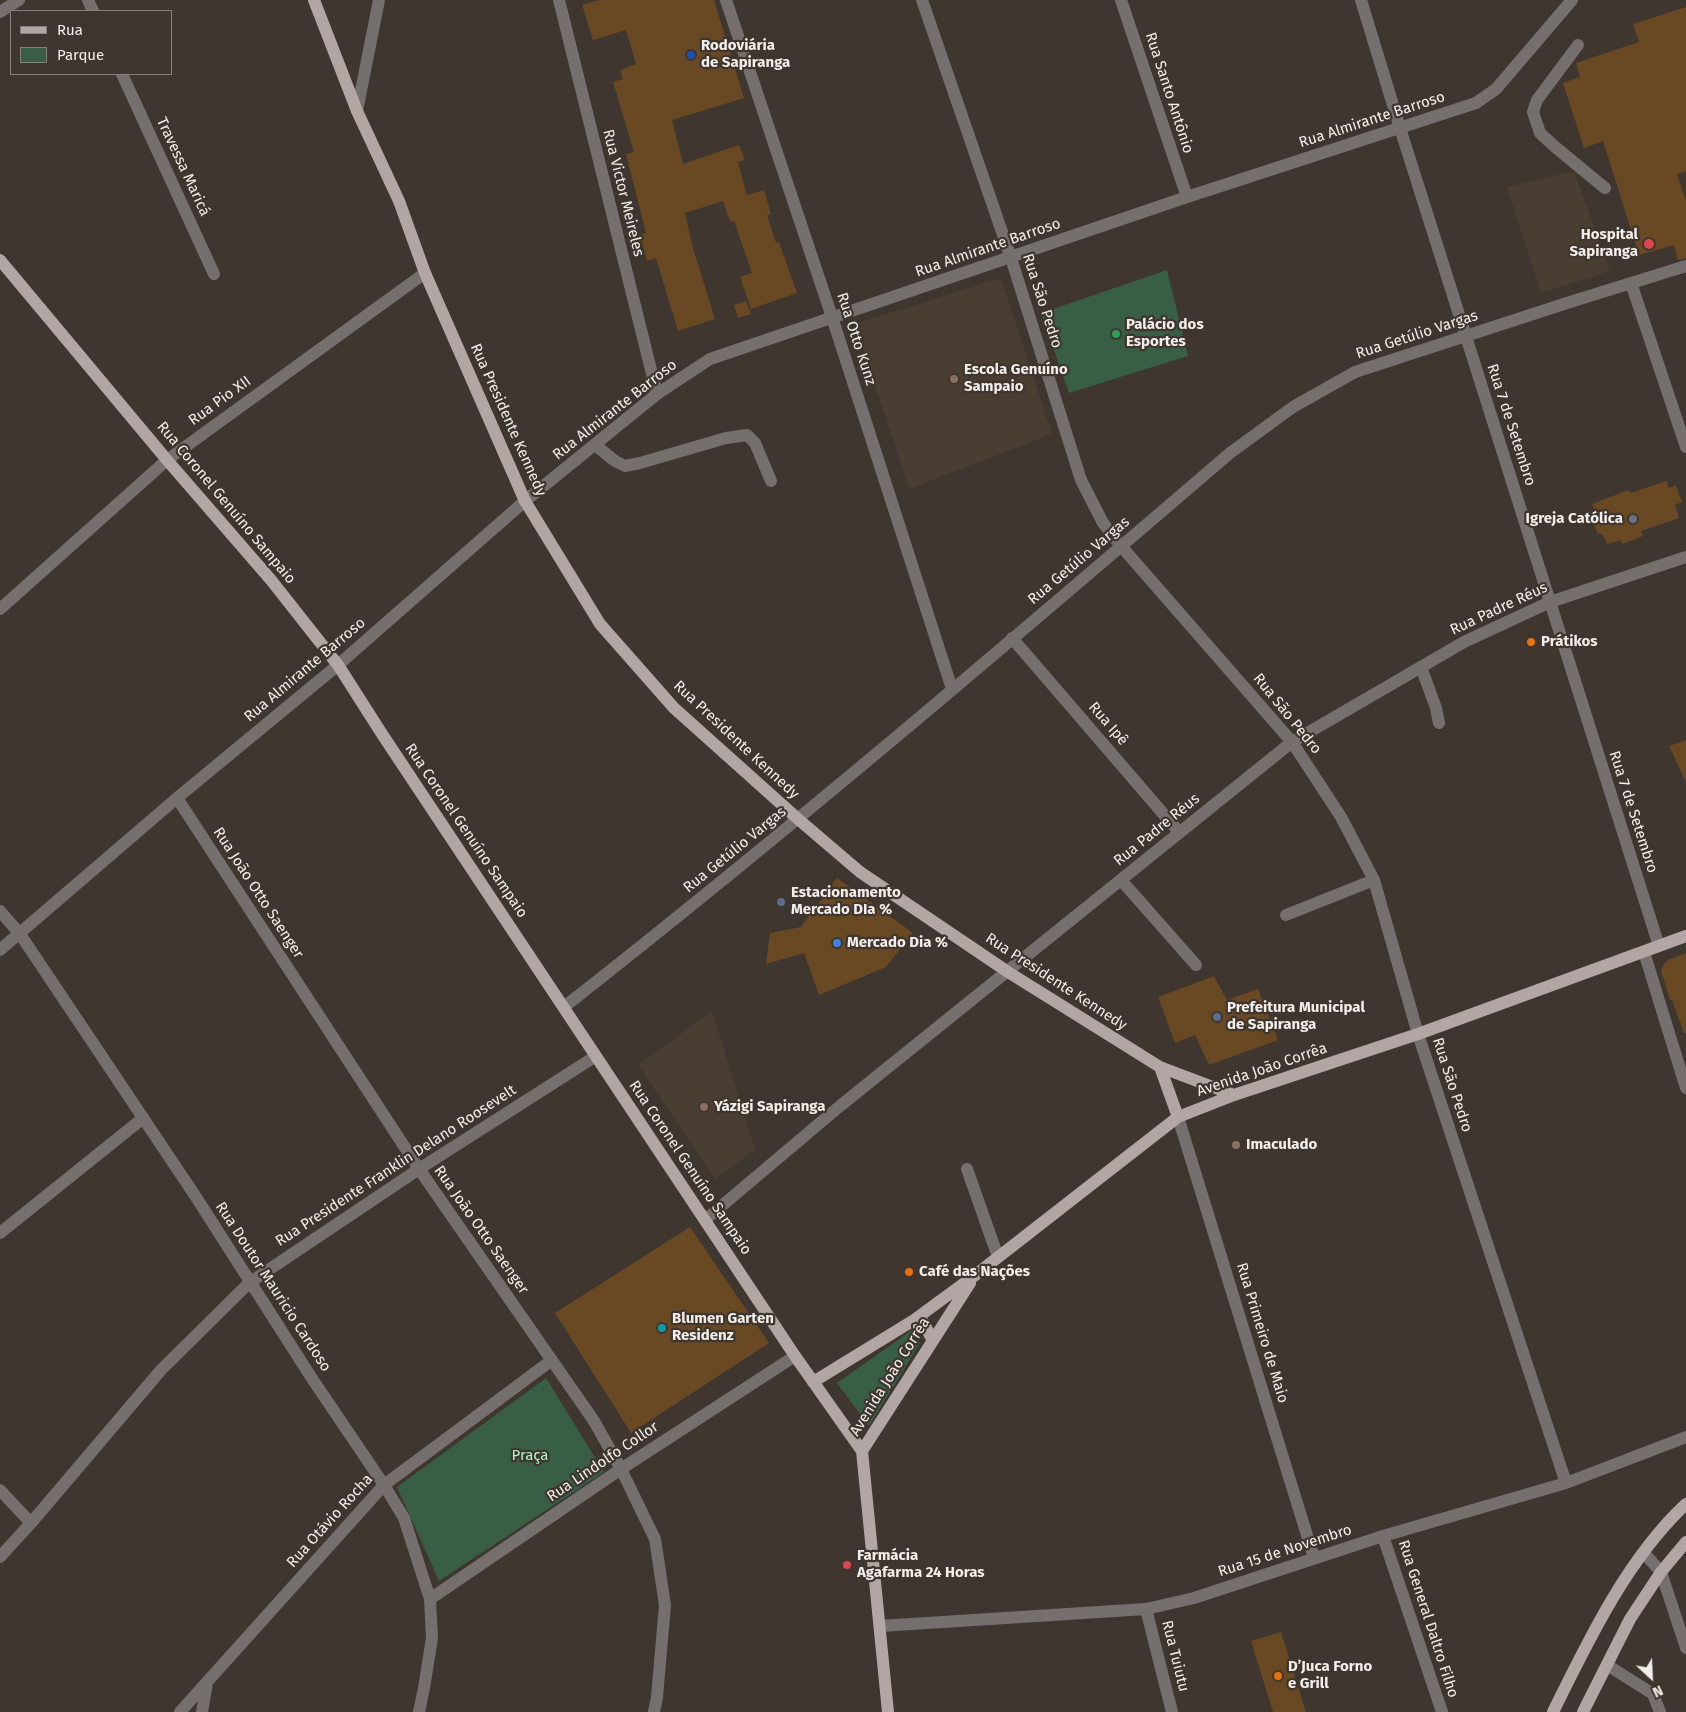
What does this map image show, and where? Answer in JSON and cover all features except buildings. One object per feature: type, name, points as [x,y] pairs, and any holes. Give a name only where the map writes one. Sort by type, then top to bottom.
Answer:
[{"type":"main road","name":"Rua Presidente Kennedy","points":[[314,0],[358,111],[399,201],[425,273],[525,501],[600,624],[674,708],[798,820],[860,872],[1008,972],[1160,1067],[1234,1095]]},
{"type":"main road","name":"Rua Coronel Genuíno Sampaio","points":[[0,260],[270,580],[338,665],[795,1356],[862,1451]]},
{"type":"main road","name":"Avenida João Corrêa","points":[[813,1382],[914,1320],[974,1276],[1178,1117],[1234,1095],[1418,1034],[1686,936]]},
{"type":"main road","points":[[1160,1067],[1178,1117]]},
{"type":"main road","name":"Avenida João Corrêa","points":[[888,1712],[862,1451],[974,1276]]},
{"type":"main road","points":[[914,1320],[922,1322],[932,1339]]},
{"type":"main road","points":[[1554,1712],[1579,1658],[1609,1605],[1644,1553],[1686,1504]]},
{"type":"main road","points":[[1584,1712],[1630,1619],[1661,1572],[1686,1542]]},
{"type":"street","points":[[0,12],[19,0]]},
{"type":"street","points":[[358,111],[379,0]]},
{"type":"street","name":"Rua Victor Meireles","points":[[558,0],[657,394]]},
{"type":"street","name":"Rua Otto Kunz","points":[[726,0],[832,317],[952,689]]},
{"type":"street","name":"Rua São Pedro","points":[[922,0],[1011,258],[1082,480],[1104,524],[1292,742],[1341,817],[1374,880],[1418,1034],[1566,1483]]},
{"type":"street","name":"Rua Santo Antônio","points":[[1121,0],[1187,197]]},
{"type":"street","name":"Rua 7 de Setembro","points":[[1361,0],[1659,946]]},
{"type":"street","name":"Rua Almirante Barroso","points":[[0,950],[177,798],[338,665],[525,501],[657,394],[710,359],[1187,197],[1476,103],[1496,89],[1572,0]]},
{"type":"street","points":[[1578,45],[1537,100],[1533,112],[1540,133],[1604,188]]},
{"type":"street","name":"Travessa Maricá","points":[[122,75],[214,274]]},
{"type":"street","name":"Rua Getúlio Vargas","points":[[564,1007],[798,820],[1230,453],[1293,407],[1355,372],[1686,266]]},
{"type":"street","name":"Rua Pio XII","points":[[2,602],[167,460],[425,273]]},
{"type":"street","points":[[1631,283],[1686,447]]},
{"type":"street","points":[[595,444],[615,461],[625,466],[726,438],[747,435],[755,443],[771,481]]},
{"type":"street","name":"Rua Padre Réus","points":[[705,1220],[840,1106],[1292,742],[1464,642],[1550,602],[1686,557]]},
{"type":"street","name":"Rua Ipê","points":[[1012,638],[1179,832]]},
{"type":"street","points":[[1421,667],[1436,708],[1439,723]]},
{"type":"street","name":"Rua João Otto Saenger","points":[[177,798],[419,1169],[594,1421],[621,1469],[655,1539],[665,1605],[654,1712]]},
{"type":"street","points":[[1121,880],[1196,965]]},
{"type":"street","points":[[1286,915],[1374,880]]},
{"type":"street","name":"Rua Doutor Mauricio Cardoso","points":[[0,911],[20,934],[196,1197],[250,1283],[384,1484],[404,1518],[430,1599],[432,1638],[419,1712]]},
{"type":"street","points":[[1644,952],[1686,1088]]},
{"type":"street","name":"Rua Presidente Franklin Delano Roosevelt","points":[[0,1557],[160,1370],[250,1283],[419,1169],[596,1056]]},
{"type":"street","name":"Rua Primeiro de Maio","points":[[1178,1117],[1314,1558]]},
{"type":"street","points":[[0,1233],[142,1119]]},
{"type":"street","points":[[967,1169],[998,1257]]},
{"type":"street","name":"Rua Lindolfo Collor","points":[[430,1599],[621,1469],[795,1356]]},
{"type":"street","name":"Rua Otávio Rocha","points":[[180,1712],[384,1484],[552,1360]]},
{"type":"street","name":"Rua 15 de Novembro","points":[[880,1626],[1146,1608],[1194,1598],[1384,1536],[1566,1483],[1686,1437]]},
{"type":"street","points":[[1671,1443],[1686,1447]]},
{"type":"street","points":[[0,1490],[31,1523]]},
{"type":"street","name":"Rua General Daltro Filho","points":[[1384,1536],[1442,1712]]},
{"type":"street","points":[[1644,1553],[1661,1572],[1686,1648]]},
{"type":"street","name":"Rua Tuiutu","points":[[1146,1608],[1172,1712]]},
{"type":"street","points":[[1607,1665],[1653,1694],[1660,1712]]},
{"type":"street","points":[[202,1712],[206,1683]]},
{"type":"shaded area","points":[[1574,171],[1610,271],[1541,293],[1507,187]]},
{"type":"shaded area","name":"Escola Genuíno Sampaio","points":[[1001,278],[1052,434],[909,489],[855,324]]},
{"type":"shaded area","name":"Yázigi Sapiranga","points":[[712,1011],[755,1150],[715,1179],[638,1065]]},
{"type":"green space","name":"Palácio dos Esportes","points":[[1167,270],[1188,356],[1069,393],[1041,313]]},
{"type":"green space","points":[[912,1330],[920,1343],[869,1426],[837,1383]]},
{"type":"green space","name":"Praça","points":[[546,1378],[604,1472],[439,1581],[397,1487]]},
{"type":"place","name":"Rodoviária de Sapiranga","points":[[691,55]]},
{"type":"place","name":"Hospital Sapiranga","points":[[1649,244]]},
{"type":"place","name":"Palácio dos Esportes","points":[[1116,334]]},
{"type":"place","name":"Escola Genuíno Sampaio","points":[[954,379]]},
{"type":"place","name":"Igreja Católica","points":[[1633,519]]},
{"type":"place","name":"Prátikos","points":[[1531,642]]},
{"type":"place","name":"Estacionamento Mercado DIa %","points":[[781,902]]},
{"type":"place","name":"Mercado Dia %","points":[[837,943]]},
{"type":"place","name":"Prefeitura Municipal de Sapiranga","points":[[1217,1017]]},
{"type":"place","name":"Yázigi Sapiranga","points":[[704,1107]]},
{"type":"place","name":"Imaculado","points":[[1236,1145]]},
{"type":"place","name":"Café das Nações","points":[[909,1272]]},
{"type":"place","name":"Blumen Garten Residenz","points":[[662,1328]]},
{"type":"place","name":"Farmácia Agafarma 24 Horas","points":[[847,1565]]},
{"type":"place","name":"D’Juca Forno e Grill","points":[[1278,1676]]}]
